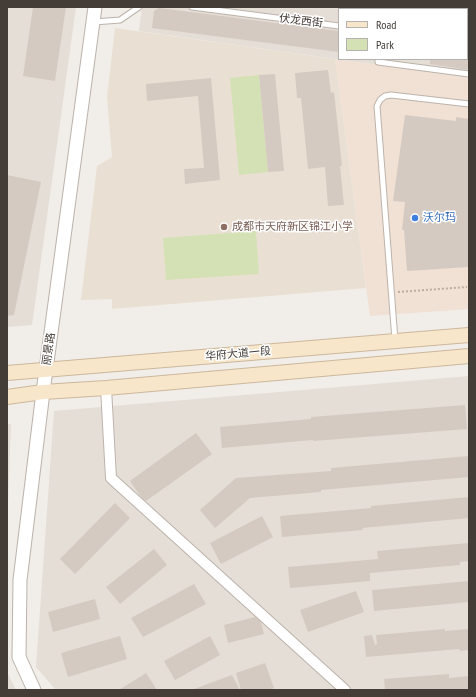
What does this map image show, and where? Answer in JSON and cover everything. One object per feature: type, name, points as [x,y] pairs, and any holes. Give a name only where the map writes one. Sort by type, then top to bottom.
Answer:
[{"type":"main road","name":"华府大道一段","points":[[7,373],[469,335]]},
{"type":"main road","points":[[7,397],[43,392],[106,388],[469,356]]},
{"type":"street","name":"丽景路","points":[[34,690],[19,658],[20,580],[43,392],[95,7]]},
{"type":"street","points":[[106,388],[111,478],[345,690]]},
{"type":"lane","points":[[93,23],[120,20],[139,7]]},
{"type":"lane","name":"伏龙西街","points":[[192,7],[338,26]]},
{"type":"lane","points":[[378,60],[378,62],[469,74]]},
{"type":"lane","points":[[395,341],[377,106],[380,100],[385,96],[391,95],[469,104]]},
{"type":"path","points":[[391,293],[467,287]]},
{"type":"shaded area","points":[[7,7],[76,7],[32,325],[7,327]]},
{"type":"shaded area","points":[[142,7],[469,7],[469,78],[343,60],[468,60],[468,8],[338,8],[338,59],[139,31]]},
{"type":"shaded area","name":"成都市天府新区锦江小学","points":[[115,28],[335,59],[366,288],[112,309],[112,299],[81,300],[97,166],[112,157],[107,97]]},
{"type":"shaded area","points":[[335,59],[469,78],[469,309],[370,316]]},
{"type":"shaded area","points":[[469,376],[469,690],[56,690],[36,667],[54,411]]},
{"type":"shaded area","points":[[7,424],[11,424],[7,530]]},
{"type":"shaded area","points":[[7,672],[16,690],[7,690]]},
{"type":"green space","points":[[259,75],[268,172],[239,175],[230,78]]},
{"type":"green space","points":[[256,231],[259,274],[166,280],[163,238]]},
{"type":"building","points":[[33,7],[66,7],[55,81],[23,76]]},
{"type":"building","points":[[159,8],[338,31],[338,52],[152,28],[154,11]]},
{"type":"building","points":[[469,59],[469,70],[430,64],[430,60]]},
{"type":"building","points":[[328,70],[331,93],[334,92],[342,166],[340,166],[344,205],[328,206],[325,167],[308,169],[301,98],[297,98],[295,73]]},
{"type":"building","points":[[275,74],[284,171],[268,172],[259,75]]},
{"type":"building","points":[[211,78],[220,180],[185,184],[184,169],[204,168],[198,96],[147,101],[146,84]]},
{"type":"building","points":[[405,115],[456,121],[456,117],[469,119],[469,267],[407,271],[404,230],[402,230],[405,202],[393,201]]},
{"type":"building","points":[[7,175],[41,182],[14,315],[7,316]]},
{"type":"building","points":[[465,405],[467,429],[222,448],[220,427],[311,419],[311,417]]},
{"type":"building","points":[[196,433],[212,454],[146,501],[141,497],[130,481]]},
{"type":"building","points":[[469,456],[469,477],[250,498],[215,528],[200,510],[236,478],[331,471],[331,468]]},
{"type":"building","points":[[469,497],[469,518],[362,528],[363,530],[282,537],[280,516]]},
{"type":"building","points":[[115,503],[130,518],[86,563],[85,562],[85,564],[75,574],[60,559]]},
{"type":"building","points":[[262,516],[273,537],[221,564],[210,543]]},
{"type":"building","points":[[469,543],[469,561],[460,562],[460,565],[370,573],[370,581],[290,588],[288,567],[378,559],[377,551]]},
{"type":"building","points":[[154,549],[167,565],[120,604],[106,587]]},
{"type":"building","points":[[469,581],[469,602],[374,611],[372,590]]},
{"type":"building","points":[[194,584],[206,604],[143,637],[131,618]]},
{"type":"building","points":[[356,591],[364,612],[308,632],[300,610]]},
{"type":"building","points":[[95,599],[100,619],[53,632],[48,612]]},
{"type":"building","points":[[255,617],[261,622],[264,634],[228,643],[224,625]]},
{"type":"building","points":[[445,629],[445,631],[469,629],[469,650],[460,651],[459,649],[366,657],[364,636],[372,635],[375,645],[377,644],[376,635]]},
{"type":"building","points":[[120,636],[127,659],[68,677],[61,653]]},
{"type":"building","points":[[210,636],[220,655],[175,680],[164,661]]},
{"type":"building","points":[[265,663],[274,688],[269,690],[241,690],[236,673]]},
{"type":"building","points":[[146,673],[157,690],[119,690]]},
{"type":"building","points":[[449,674],[449,678],[469,676],[469,690],[385,690],[384,679]]},
{"type":"building","points":[[232,675],[240,690],[194,689]]},
{"type":"place","name":"沃尔玛","points":[[415,218]]},
{"type":"place","name":"成都市天府新区锦江小学","points":[[224,227]]}]
